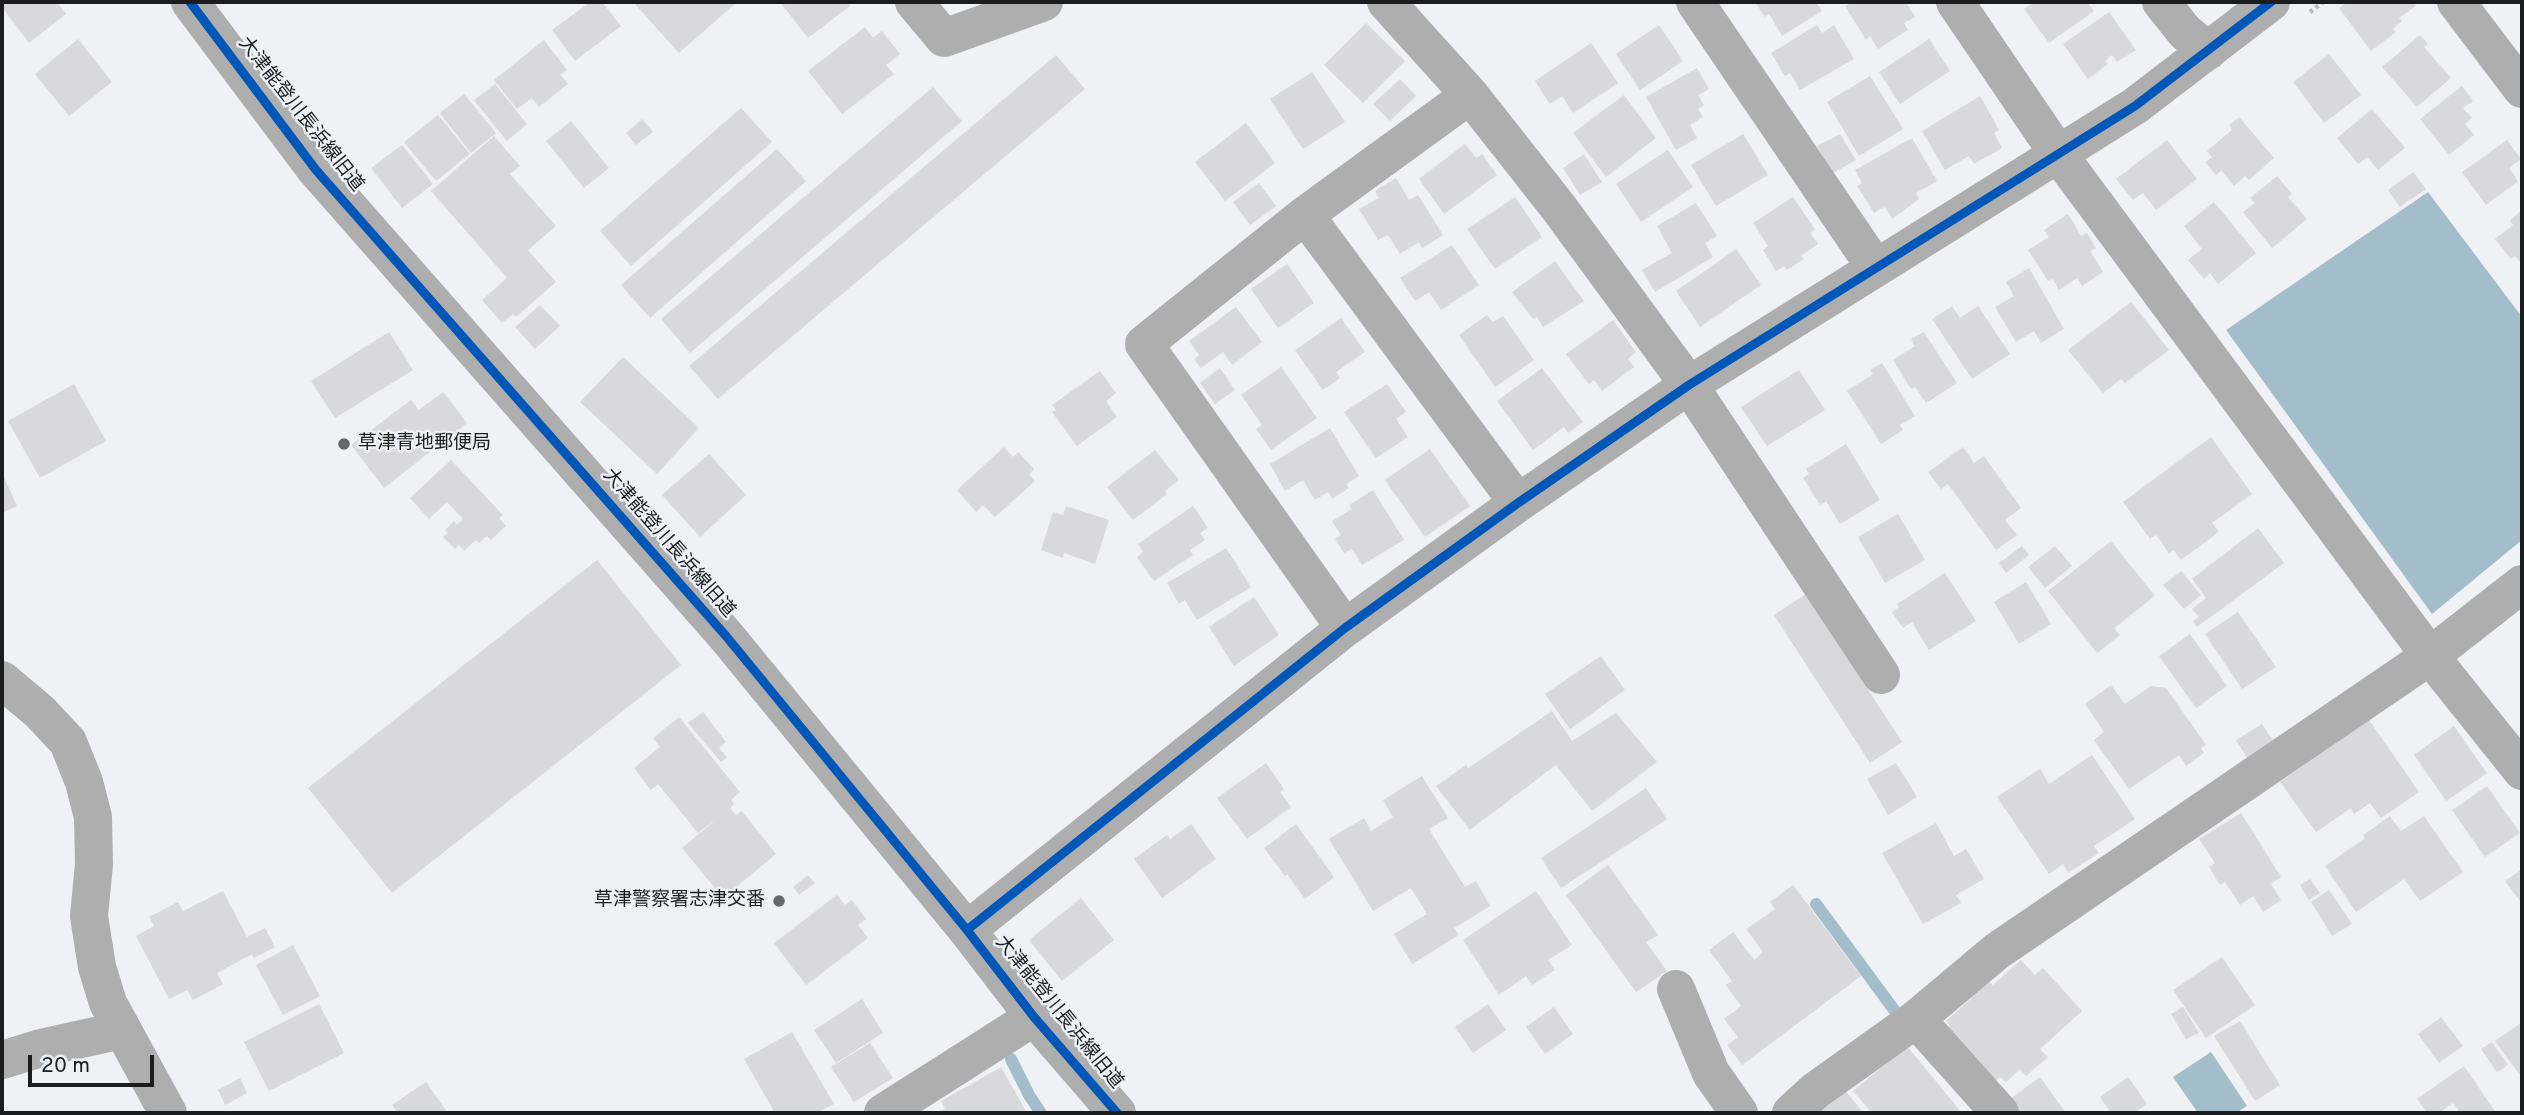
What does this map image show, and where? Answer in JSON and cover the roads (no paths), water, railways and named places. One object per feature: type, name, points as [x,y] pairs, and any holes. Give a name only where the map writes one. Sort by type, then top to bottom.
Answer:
[{"type":"street","name":"大津能登川長浜線旧道","points":[[190,2],[316,170],[726,636],[967,930],[1034,1017],[1117,1113]]},
{"type":"street","points":[[915,2],[944,38],[1044,2]]},
{"type":"street","points":[[1386,2],[1470,95],[1559,208],[1689,385],[1881,675]]},
{"type":"street","points":[[1695,2],[1875,267]]},
{"type":"street","points":[[1955,2],[2059,155],[2430,656],[2522,771]]},
{"type":"street","points":[[2161,2],[2185,32],[2208,51]]},
{"type":"street","points":[[967,930],[1345,628],[1518,503],[1689,385],[2135,106],[2271,2]]},
{"type":"street","points":[[2456,2],[2522,89]]},
{"type":"street","points":[[1345,628],[1144,344],[1306,215],[1470,95]]},
{"type":"street","points":[[1306,215],[1518,503]]},
{"type":"street","points":[[1803,1102],[1916,1019],[1997,951],[2430,656],[2522,584]]},
{"type":"street","points":[[2,680],[40,712],[68,742],[84,782],[93,817],[94,864],[89,916],[97,967],[108,1003],[168,1113]]},
{"type":"street","points":[[1676,989],[1711,1073],[1739,1113]]},
{"type":"street","points":[[883,1113],[1034,1017]]},
{"type":"street","points":[[1916,1019],[2000,1113]]},
{"type":"street","points":[[2,1060],[41,1048],[122,1030]]},
{"type":"water","points":[[2428,192],[2522,317],[2522,540],[2432,614],[2226,330]]},
{"type":"water","points":[[2211,1052],[2247,1106],[2236,1113],[2198,1113],[2173,1077]]},
{"type":"waterway","points":[[1816,904],[1903,1022]]},
{"type":"waterway","points":[[1011,1059],[1041,1113]]},
{"type":"place","name":"草津青地郵便局","points":[[344,444]]},
{"type":"place","name":"草津警察署志津交番","points":[[779,901]]}]
